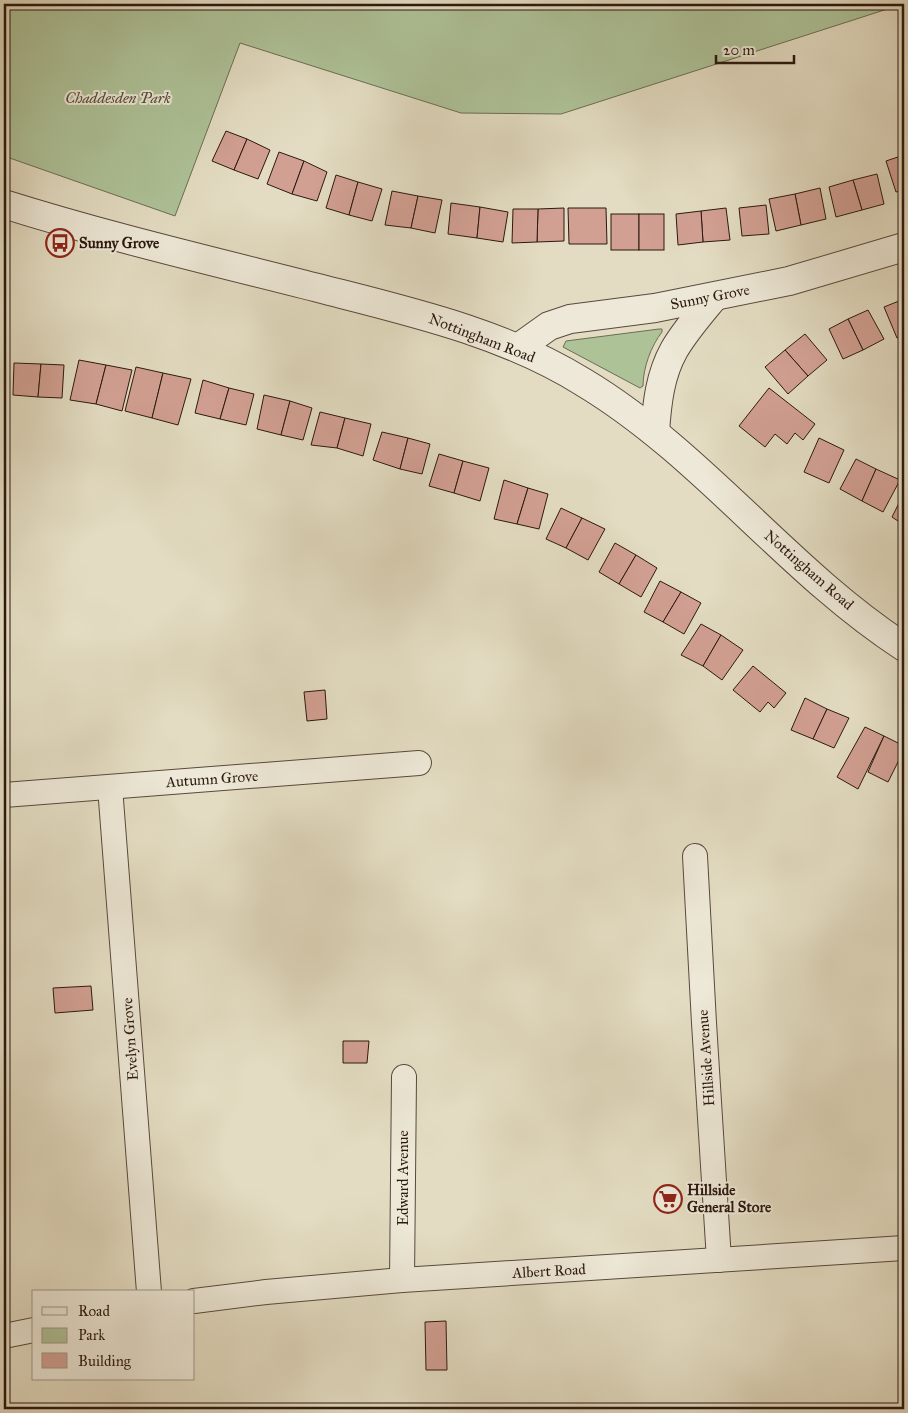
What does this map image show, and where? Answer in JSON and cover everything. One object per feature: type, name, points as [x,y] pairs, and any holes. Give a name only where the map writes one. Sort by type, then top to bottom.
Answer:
[{"type":"street","name":"Nottingham Road","points":[[4,204],[115,236],[404,309],[518,348],[582,381],[655,432],[814,578],[904,647]]},
{"type":"street","name":"Sunny Grove","points":[[518,348],[549,326],[570,319],[655,308],[789,281],[904,247]]},
{"type":"street","points":[[655,432],[660,390],[670,359],[680,340],[714,297]]},
{"type":"street","name":"Autumn Grove","points":[[4,794],[419,763]]},
{"type":"street","name":"Evelyn Grove","points":[[110,787],[150,1290]]},
{"type":"street","name":"Hillside Avenue","points":[[695,856],[719,1260]]},
{"type":"street","name":"Edward Avenue","points":[[402,1280],[404,1077]]},
{"type":"street","name":"Albert Road","points":[[195,1301],[266,1292],[402,1280],[904,1248]]},
{"type":"street","points":[[4,1336],[32,1330]]},
{"type":"green space","name":"Chaddesden Park","points":[[4,4],[903,4],[561,114],[461,113],[240,43],[175,216],[4,156]]},
{"type":"green space","points":[[662,329],[648,358],[643,386],[640,388],[563,347],[566,341]]},
{"type":"building","points":[[226,131],[247,139],[234,170],[212,161]]},
{"type":"building","points":[[247,139],[270,150],[258,179],[234,170]]},
{"type":"building","points":[[279,152],[304,161],[292,194],[267,184]]},
{"type":"building","points":[[904,155],[904,190],[896,192],[886,161]]},
{"type":"building","points":[[304,161],[327,172],[317,201],[292,194]]},
{"type":"building","points":[[877,174],[884,204],[862,210],[853,180]]},
{"type":"building","points":[[336,175],[358,182],[349,215],[326,208]]},
{"type":"building","points":[[853,180],[862,210],[836,217],[829,187]]},
{"type":"building","points":[[358,182],[382,189],[372,221],[349,215]]},
{"type":"building","points":[[820,188],[826,219],[801,225],[795,194]]},
{"type":"building","points":[[392,191],[418,196],[411,228],[385,225]]},
{"type":"building","points":[[795,194],[801,225],[776,231],[769,199]]},
{"type":"building","points":[[418,196],[442,200],[435,233],[411,228]]},
{"type":"building","points":[[451,203],[480,207],[477,238],[448,234]]},
{"type":"building","points":[[766,205],[769,234],[742,236],[739,208]]},
{"type":"building","points":[[480,207],[508,212],[503,242],[477,238]]},
{"type":"building","points":[[564,208],[564,241],[537,242],[538,209]]},
{"type":"building","points":[[568,208],[606,208],[607,244],[569,244]]},
{"type":"building","points":[[726,208],[730,240],[703,242],[701,211]]},
{"type":"building","points":[[513,209],[538,209],[537,242],[512,243]]},
{"type":"building","points":[[701,211],[703,242],[678,245],[676,214]]},
{"type":"building","points":[[611,214],[639,214],[639,250],[611,250]]},
{"type":"building","points":[[639,214],[664,214],[664,250],[639,250]]},
{"type":"building","points":[[904,299],[904,336],[897,338],[884,307]]},
{"type":"building","points":[[868,310],[884,339],[863,350],[848,319]]},
{"type":"building","points":[[848,319],[863,350],[843,359],[829,329]]},
{"type":"building","points":[[805,334],[827,360],[808,376],[785,350]]},
{"type":"building","points":[[785,350],[808,376],[788,394],[765,367]]},
{"type":"building","points":[[79,360],[106,365],[96,404],[70,400]]},
{"type":"building","points":[[14,363],[41,364],[38,397],[13,395]]},
{"type":"building","points":[[41,364],[64,365],[62,398],[38,397]]},
{"type":"building","points":[[106,365],[132,370],[122,411],[96,404]]},
{"type":"building","points":[[136,367],[163,373],[152,418],[125,411]]},
{"type":"building","points":[[163,373],[191,379],[178,425],[152,418]]},
{"type":"building","points":[[203,380],[229,388],[220,419],[195,413]]},
{"type":"building","points":[[229,388],[254,394],[246,425],[220,419]]},
{"type":"building","points":[[769,388],[815,424],[803,440],[795,433],[787,444],[775,434],[765,447],[739,426]]},
{"type":"building","points":[[264,395],[290,401],[281,435],[257,429]]},
{"type":"building","points":[[290,401],[312,408],[303,440],[281,435]]},
{"type":"building","points":[[320,412],[345,418],[337,448],[311,445]]},
{"type":"building","points":[[345,418],[371,424],[363,456],[337,448]]},
{"type":"building","points":[[382,432],[408,438],[400,469],[373,460]]},
{"type":"building","points":[[408,438],[430,444],[422,474],[400,469]]},
{"type":"building","points":[[819,438],[844,450],[829,483],[804,472]]},
{"type":"building","points":[[439,454],[463,461],[454,493],[429,486]]},
{"type":"building","points":[[856,459],[876,469],[862,501],[840,489]]},
{"type":"building","points":[[463,461],[489,468],[480,501],[454,493]]},
{"type":"building","points":[[876,469],[900,480],[883,512],[862,501]]},
{"type":"building","points":[[504,480],[528,488],[517,524],[494,519]]},
{"type":"building","points":[[528,488],[548,494],[539,529],[517,524]]},
{"type":"building","points":[[904,493],[904,525],[892,517]]},
{"type":"building","points":[[561,508],[582,518],[566,548],[546,539]]},
{"type":"building","points":[[582,518],[605,529],[588,560],[566,548]]},
{"type":"building","points":[[615,543],[636,555],[619,584],[599,572]]},
{"type":"building","points":[[636,555],[657,568],[641,597],[619,584]]},
{"type":"building","points":[[660,581],[681,592],[663,622],[644,612]]},
{"type":"building","points":[[681,592],[701,603],[684,634],[663,622]]},
{"type":"building","points":[[701,624],[721,635],[703,666],[681,655]]},
{"type":"building","points":[[721,635],[743,650],[722,680],[703,666]]},
{"type":"building","points":[[753,666],[786,693],[774,708],[768,702],[760,712],[733,690]]},
{"type":"building","points":[[325,690],[327,719],[307,721],[304,692]]},
{"type":"building","points":[[805,698],[827,709],[813,739],[791,730]]},
{"type":"building","points":[[827,709],[849,718],[834,748],[813,739]]},
{"type":"building","points":[[865,727],[884,736],[858,789],[837,777]]},
{"type":"building","points":[[884,736],[904,746],[904,750],[888,782],[868,772]]},
{"type":"building","points":[[91,986],[93,1010],[55,1013],[53,988]]},
{"type":"building","points":[[343,1041],[369,1041],[367,1063],[343,1063]]},
{"type":"building","points":[[446,1321],[447,1370],[426,1370],[425,1322]]},
{"type":"place","name":"Sunny Grove","points":[[60,243]]},
{"type":"place","name":"Hillside General Store","points":[[668,1199]]}]
